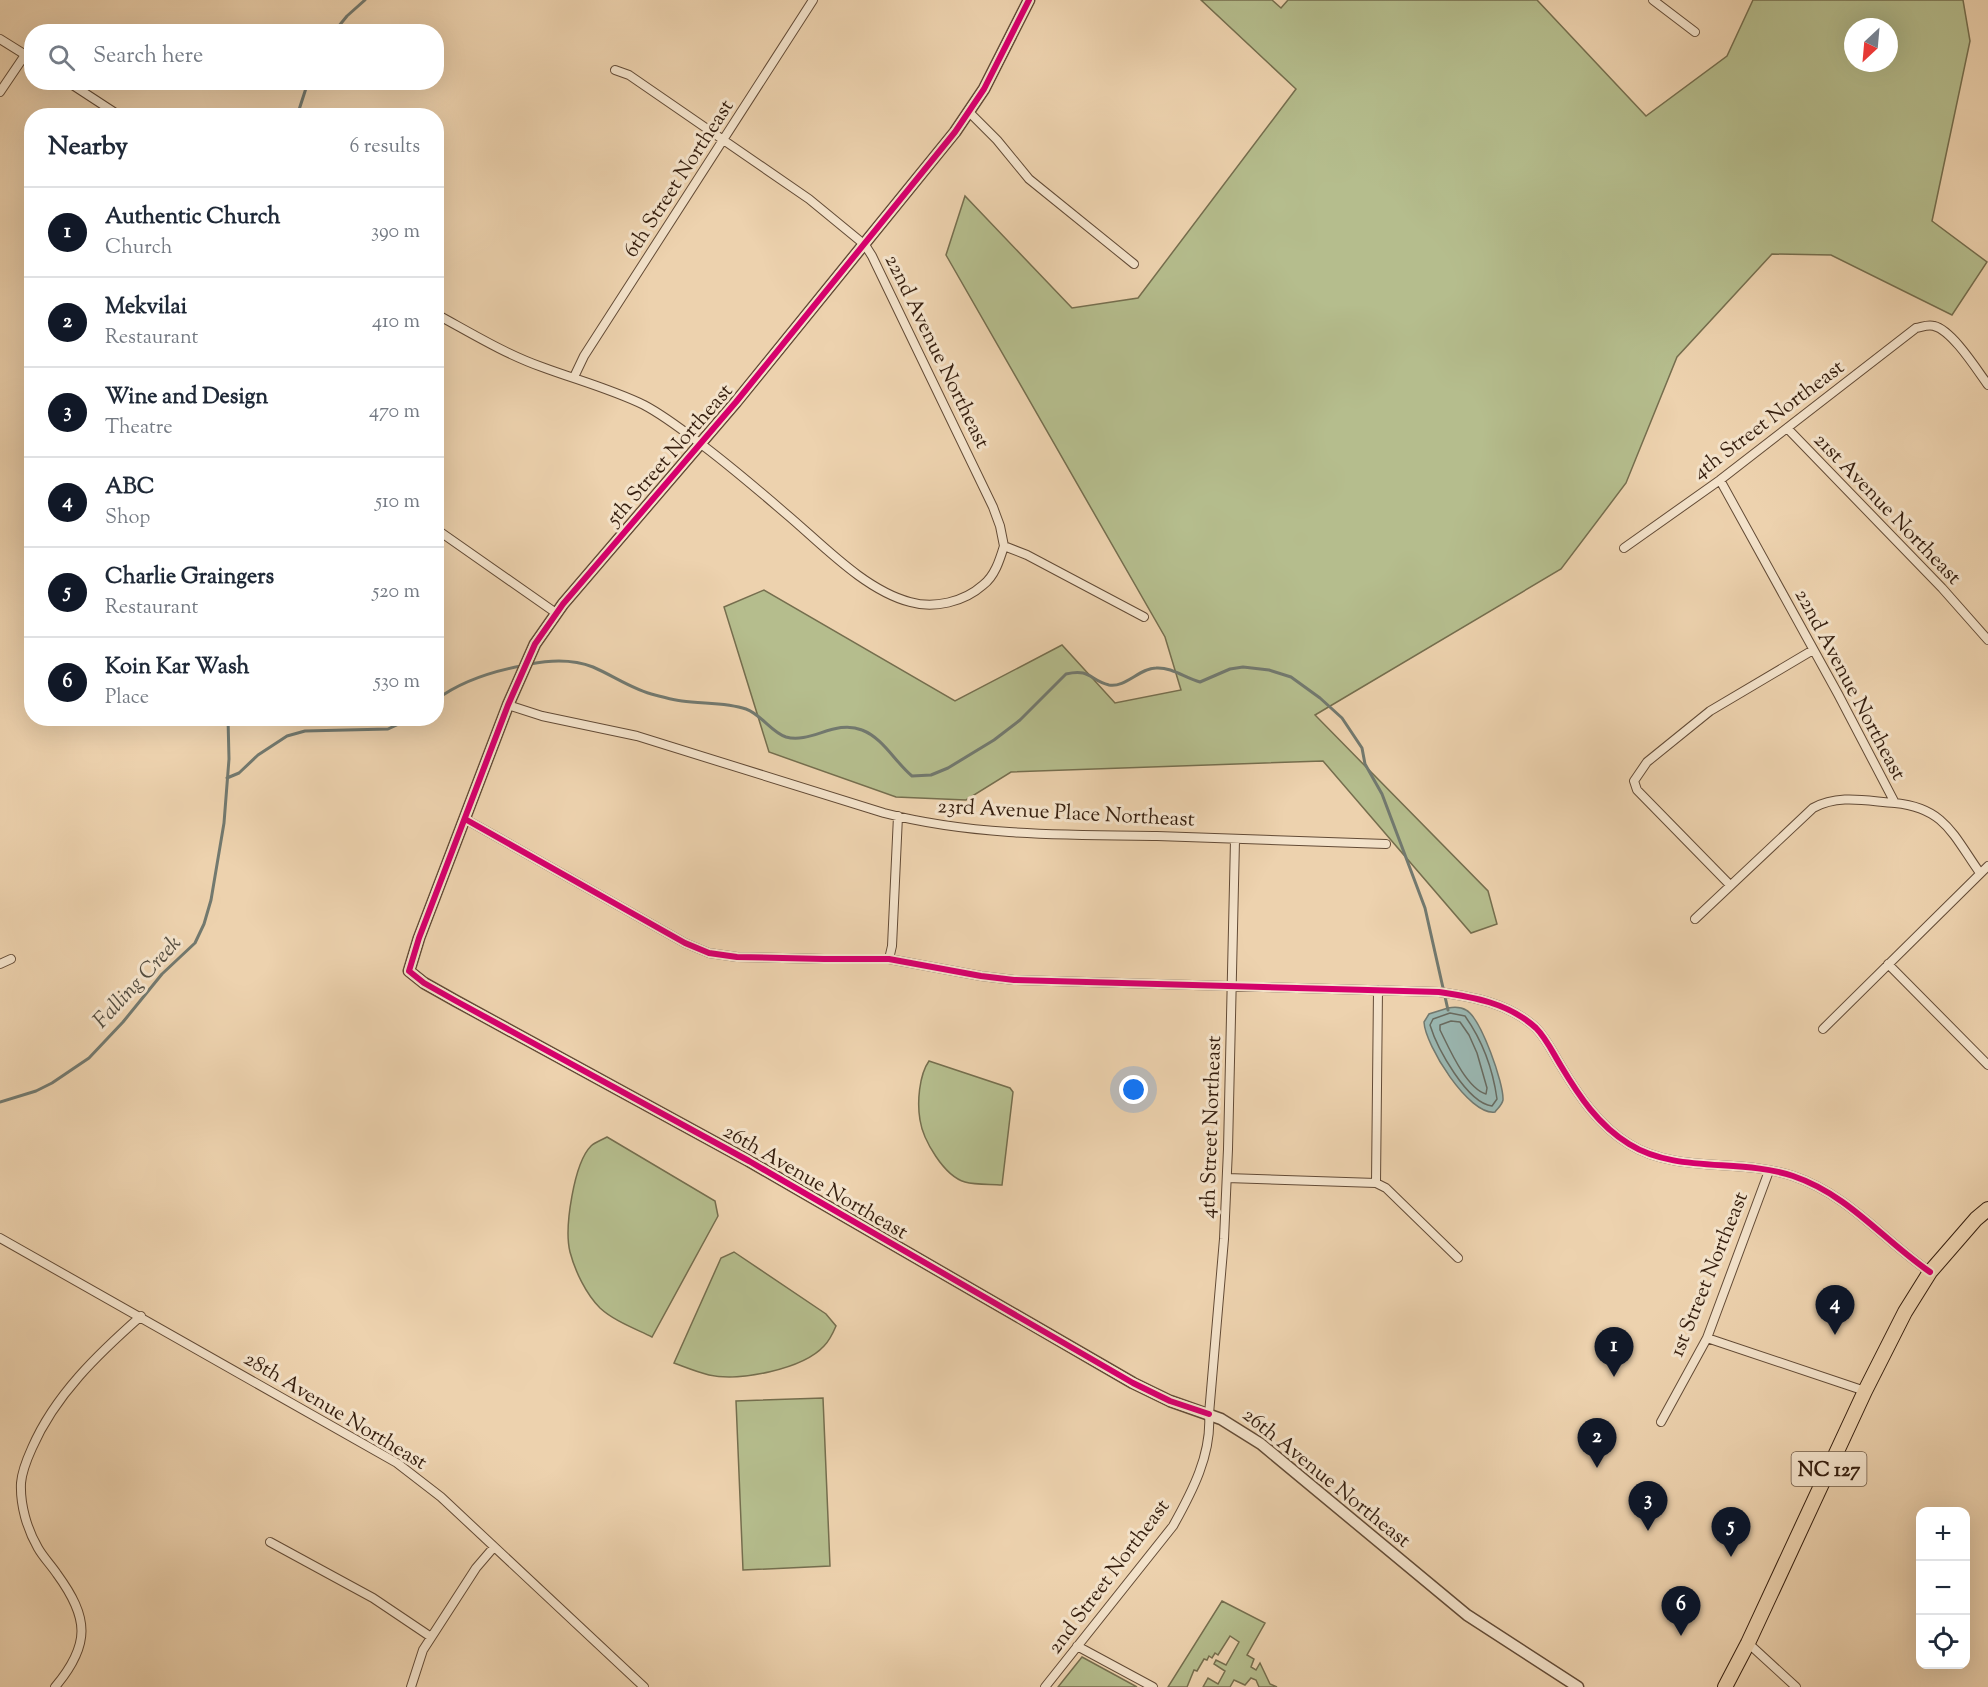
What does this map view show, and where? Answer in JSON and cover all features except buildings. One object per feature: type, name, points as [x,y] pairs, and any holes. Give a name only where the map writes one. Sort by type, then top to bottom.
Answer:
[{"type":"main road","name":"NC 127","points":[[1725,1687],[1748,1643],[1865,1391],[1905,1312],[1930,1272],[1976,1219],[1988,1209]]},
{"type":"street","name":"6th Street Northeast","points":[[574,376],[584,356],[813,0]]},
{"type":"street","name":"5th Street Northeast","points":[[409,971],[508,705],[535,644],[556,613],[943,149],[969,112],[1008,44],[1029,0]]},
{"type":"street","points":[[1653,0],[1695,32]]},
{"type":"street","points":[[0,39],[24,54]]},
{"type":"street","points":[[0,92],[24,62]]},
{"type":"street","name":"22nd Avenue Northeast","points":[[615,70],[629,75],[809,199],[865,245],[993,507],[1004,546]]},
{"type":"street","points":[[80,90],[108,108]]},
{"type":"street","points":[[969,112],[997,140],[1029,179],[1134,264]]},
{"type":"street","points":[[444,318],[543,368],[574,376],[646,406],[700,443],[742,476],[861,577],[894,596],[918,604],[943,604],[959,599],[983,586],[994,571],[1004,546],[1027,555],[1144,616]]},
{"type":"street","name":"4th Street Northeast","points":[[1624,548],[1720,480],[1916,328],[1935,326],[1948,334],[1988,385]]},
{"type":"street","name":"21st Avenue Northeast","points":[[1786,428],[1942,588],[1988,640]]},
{"type":"street","name":"22nd Avenue Northeast","points":[[1720,480],[1895,803],[1919,807],[1938,817],[1980,873]]},
{"type":"street","points":[[444,535],[556,613]]},
{"type":"street","points":[[1730,885],[1637,790],[1634,781],[1647,762],[1710,711],[1813,650]]},
{"type":"street","name":"23rd Avenue Place Northeast","points":[[508,705],[542,716],[637,736],[898,816],[951,826],[996,831],[1386,844]]},
{"type":"street","points":[[1695,919],[1805,814],[1820,804],[1842,798],[1895,803]]},
{"type":"street","points":[[889,958],[892,946],[898,816]]},
{"type":"street","points":[[465,819],[685,943],[709,953],[757,958],[889,958],[1014,980],[1439,992],[1488,1002],[1512,1011],[1536,1029],[1589,1108],[1628,1143],[1654,1155],[1680,1161],[1791,1175],[1831,1193],[1853,1208],[1930,1272]]},
{"type":"street","name":"4th Street Northeast","points":[[1209,1414],[1227,1178],[1235,840]]},
{"type":"street","points":[[1823,1029],[1988,866]]},
{"type":"street","points":[[0,964],[11,959]]},
{"type":"street","points":[[1888,964],[1988,1065]]},
{"type":"street","name":"26th Avenue Northeast","points":[[409,971],[424,983],[456,1001],[759,1166],[1133,1383],[1170,1401],[1232,1424],[1261,1444],[1467,1615],[1578,1687]]},
{"type":"street","points":[[1376,1183],[1378,990]]},
{"type":"street","name":"1st Street Northeast","points":[[1661,1422],[1707,1338],[1769,1171]]},
{"type":"street","points":[[1227,1178],[1376,1183],[1386,1188],[1458,1258]]},
{"type":"street","name":"28th Avenue Northeast","points":[[0,1238],[397,1463],[441,1497],[644,1687]]},
{"type":"street","points":[[55,1687],[73,1664],[80,1646],[82,1626],[80,1612],[72,1596],[38,1549],[27,1525],[21,1481],[35,1442],[63,1397],[94,1359],[141,1316]]},
{"type":"street","points":[[1707,1338],[1865,1391]]},
{"type":"street","name":"2nd Street Northeast","points":[[1045,1687],[1173,1526],[1203,1463],[1210,1432],[1209,1414]]},
{"type":"street","points":[[270,1542],[373,1598],[432,1637]]},
{"type":"street","points":[[411,1687],[416,1665],[432,1637],[476,1568],[494,1547]]},
{"type":"street","points":[[1748,1643],[1796,1687]]},
{"type":"street","points":[[1077,1646],[1153,1687]]},
{"type":"green space","points":[[1201,0],[1272,0],[1281,8],[1288,0],[1537,0],[1646,116],[1727,56],[1753,0],[1963,0],[1970,41],[1932,221],[1987,262],[1952,315],[1831,255],[1772,254],[1677,357],[1626,483],[1561,569],[1315,715],[1488,891],[1497,924],[1471,933],[1323,761],[1011,772],[966,800],[896,797],[769,752],[724,607],[764,590],[955,701],[1062,645],[1115,703],[1181,690],[1165,637],[946,255],[965,196],[1072,308],[1138,298],[1296,89]]},
{"type":"green space","points":[[929,1061],[1010,1088],[1013,1092],[1002,1185],[969,1183],[957,1178],[942,1165],[930,1147],[922,1128],[919,1106],[921,1081]]},
{"type":"green space","points":[[607,1137],[715,1201],[718,1216],[652,1337],[618,1321],[600,1308],[582,1282],[570,1252],[568,1228],[575,1181],[585,1154],[591,1146]]},
{"type":"green space","points":[[734,1252],[826,1314],[836,1326],[824,1346],[814,1354],[786,1367],[737,1377],[709,1375],[674,1363],[721,1258]]},
{"type":"green space","points":[[823,1398],[830,1566],[743,1570],[736,1401]]},
{"type":"green space","points":[[1222,1601],[1265,1623],[1247,1655],[1254,1659],[1251,1667],[1256,1670],[1260,1663],[1270,1684],[1277,1687],[1259,1687],[1256,1680],[1251,1678],[1245,1685],[1234,1680],[1230,1687],[1203,1687],[1208,1678],[1218,1684],[1225,1671],[1214,1664],[1216,1660],[1226,1665],[1239,1642],[1230,1636],[1218,1655],[1215,1653],[1212,1658],[1209,1656],[1207,1660],[1204,1659],[1197,1671],[1194,1670],[1187,1687],[1168,1687]]},
{"type":"green space","points":[[1082,1657],[1137,1687],[1058,1687]]},
{"type":"water","points":[[1448,1008],[1466,1010],[1485,1038],[1502,1092],[1503,1100],[1495,1112],[1485,1110],[1473,1103],[1461,1091],[1440,1062],[1426,1033],[1424,1022],[1429,1014]]},
{"type":"waterway","name":"Falling Creek","points":[[340,24],[365,0]]},
{"type":"waterway","name":"Falling Creek","points":[[300,108],[305,90]]},
{"type":"waterway","points":[[530,664],[570,661],[593,667],[647,693],[679,701],[722,704],[746,709],[786,737],[805,737],[842,727],[852,727],[862,730],[883,744],[912,776],[931,775],[948,768],[994,740],[1020,720],[1066,674],[1086,674],[1109,685],[1121,684],[1144,671],[1156,668],[1173,671],[1200,682],[1230,669],[1243,667],[1269,670],[1291,677],[1320,698],[1342,718],[1362,748],[1365,764],[1382,794],[1425,908],[1448,1010]]},
{"type":"waterway","points":[[444,694],[476,678],[521,666]]},
{"type":"waterway","name":"Falling Creek","points":[[0,1102],[36,1091],[89,1058],[123,1022],[162,974],[195,943],[204,924],[211,900],[224,823],[229,759],[228,726]]},
{"type":"waterway","points":[[227,778],[239,773],[258,755],[287,736],[305,731],[388,729],[395,726]]},
{"type":"cycle path","points":[[1029,0],[984,89],[955,132],[736,402],[563,604],[535,644],[508,705],[419,938],[409,971],[424,983],[456,1001],[749,1161],[1133,1383],[1170,1401],[1209,1414]]},
{"type":"cycle path","points":[[465,819],[685,943],[709,953],[737,957],[889,959],[1014,980],[1439,992],[1490,1002],[1525,1019],[1536,1028],[1590,1109],[1608,1128],[1629,1144],[1667,1159],[1773,1171],[1813,1184],[1849,1206],[1930,1272]]},
{"type":"place","name":"ABC","points":[[1835,1335]]},
{"type":"place","name":"Authentic Church","points":[[1614,1377]]},
{"type":"place","name":"Mekvilai","points":[[1597,1468]]},
{"type":"place","name":"Wine and Design","points":[[1648,1531]]},
{"type":"place","name":"Charlie Graingers","points":[[1731,1557]]},
{"type":"place","name":"Koin Kar Wash","points":[[1681,1636]]}]
